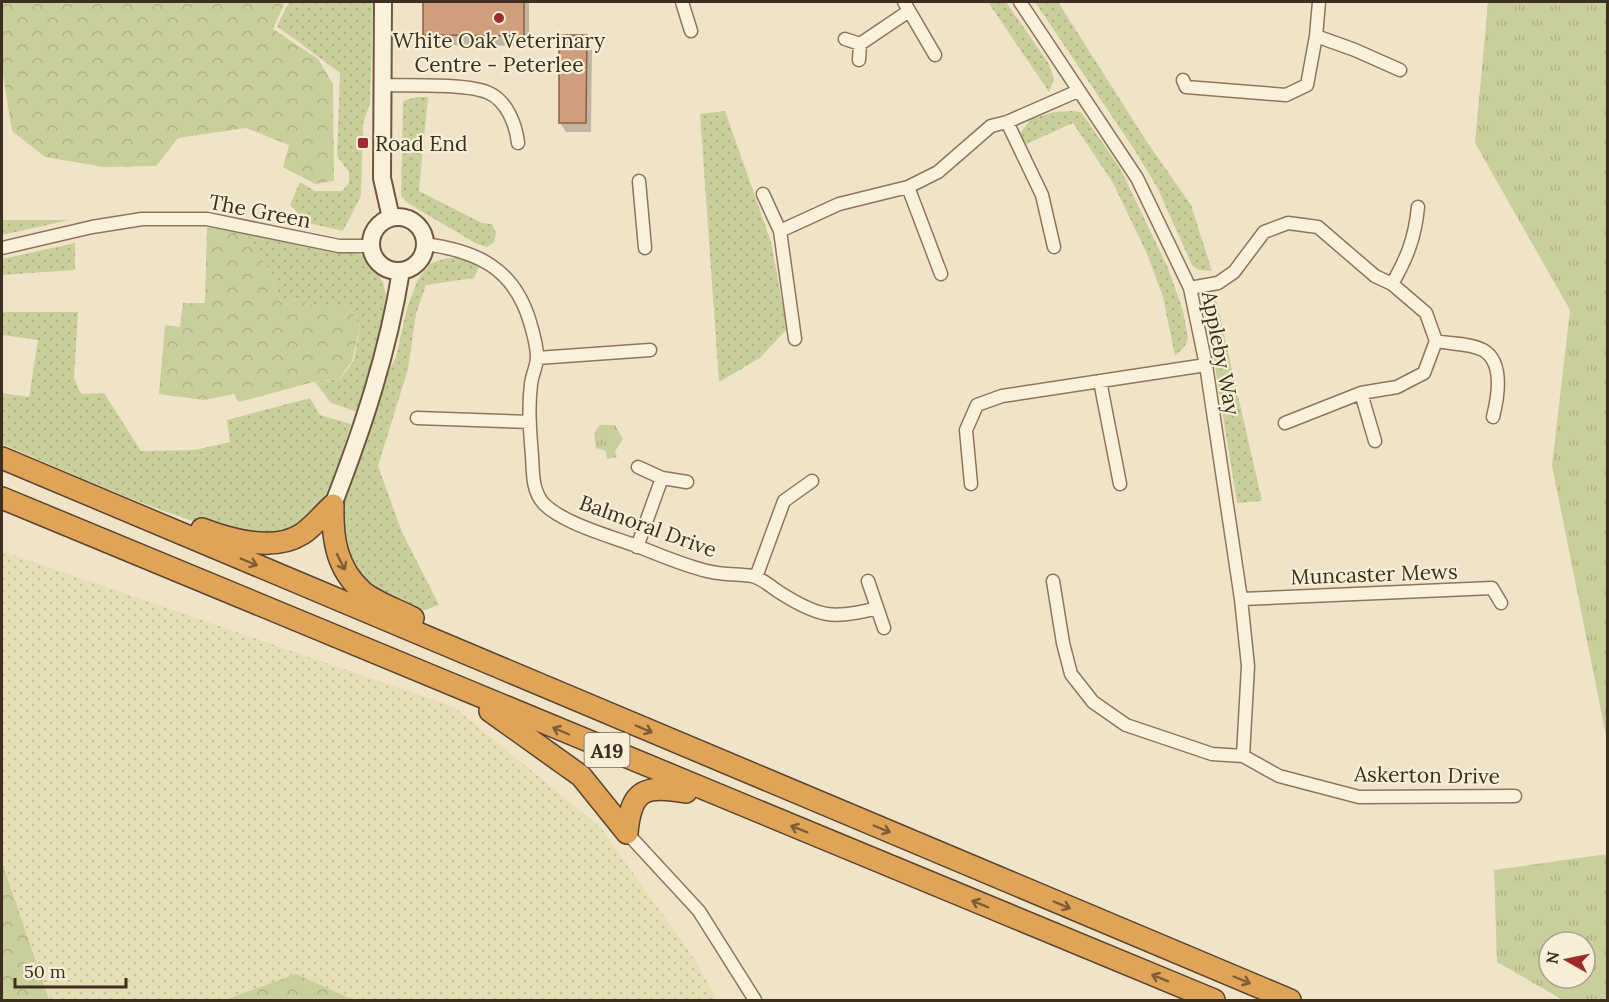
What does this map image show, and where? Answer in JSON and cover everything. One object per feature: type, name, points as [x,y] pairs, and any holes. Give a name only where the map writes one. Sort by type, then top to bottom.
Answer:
[{"type":"highway","name":"A19","points":[[2,458],[1290,1000]]},
{"type":"highway","points":[[76,488],[214,533],[249,542],[281,542],[302,534],[333,505]]},
{"type":"highway","name":"A19","points":[[2,498],[1214,1000]]},
{"type":"highway","points":[[333,505],[332,531],[335,551],[345,570],[363,592],[420,621],[494,666]]},
{"type":"highway","points":[[2,507],[50,517]]},
{"type":"highway","points":[[454,686],[581,776],[627,833]]},
{"type":"highway","points":[[627,833],[629,814],[644,792],[659,787],[724,798]]},
{"type":"street","points":[[383,2],[382,178],[391,218]]},
{"type":"street","points":[[682,2],[690,31]]},
{"type":"street","name":"Appleby Way","points":[[1020,2],[1137,178],[1190,288],[1206,365],[1241,599],[1248,666],[1243,756]]},
{"type":"street","points":[[1183,80],[1186,87],[1286,95],[1306,85],[1316,36],[1319,2]]},
{"type":"street","points":[[859,60],[860,44],[907,6],[935,54]]},
{"type":"street","points":[[1316,36],[1400,70]]},
{"type":"street","points":[[845,39],[860,44]]},
{"type":"street","points":[[382,85],[471,88],[490,93],[507,109],[516,128],[518,143]]},
{"type":"street","points":[[780,231],[838,204],[908,187],[938,172],[991,126],[1007,122],[1078,91]]},
{"type":"street","points":[[1007,122],[1042,195],[1054,247]]},
{"type":"street","points":[[639,181],[645,248]]},
{"type":"street","points":[[908,187],[941,274]]},
{"type":"street","points":[[763,195],[780,231],[795,339]]},
{"type":"street","points":[[1392,285],[1408,255],[1415,231],[1418,207]]},
{"type":"street","points":[[403,217],[412,221],[421,231],[425,244],[417,263],[401,271],[383,267],[373,254],[371,246],[376,228],[391,218],[403,217]]},
{"type":"street","name":"The Green","points":[[2,248],[92,227],[142,219],[207,219],[339,246],[371,246]]},
{"type":"street","points":[[1190,288],[1218,283],[1234,272],[1264,232],[1288,223],[1317,227],[1375,276],[1392,285],[1426,313],[1436,341],[1424,373],[1397,387],[1361,393],[1285,423]]},
{"type":"street","name":"Balmoral Drive","points":[[425,244],[449,247],[473,254],[492,265],[513,285],[525,305],[537,357],[531,383],[530,422],[533,479],[535,489],[544,504],[580,525],[708,572],[756,577],[789,598],[819,613],[837,616],[850,615],[878,608]]},
{"type":"street","points":[[333,505],[360,434],[381,366],[401,271]]},
{"type":"street","points":[[1436,341],[1478,348],[1490,356],[1497,375],[1493,417]]},
{"type":"street","points":[[537,357],[650,350]]},
{"type":"street","points":[[971,484],[966,430],[977,405],[1002,396],[1206,365]]},
{"type":"street","points":[[1100,381],[1120,484]]},
{"type":"street","points":[[1361,393],[1375,441]]},
{"type":"street","points":[[417,418],[530,422]]},
{"type":"street","points":[[638,468],[663,478],[687,482]]},
{"type":"street","points":[[638,546],[663,478]]},
{"type":"street","points":[[756,577],[784,501],[812,482]]},
{"type":"street","points":[[868,581],[884,628]]},
{"type":"street","name":"Askerton Drive","points":[[1053,581],[1063,644],[1071,674],[1093,702],[1126,725],[1212,754],[1243,756],[1279,776],[1359,797],[1515,796]]},
{"type":"street","name":"Muncaster Mews","points":[[1241,599],[1492,588],[1501,603]]},
{"type":"street","points":[[627,833],[699,911],[755,1000]]},
{"type":"shaded area","points":[[2,551],[454,707],[601,828],[695,960],[717,1000],[354,1000],[296,974],[224,1000],[46,1000],[2,885]]},
{"type":"green space","points":[[2,2],[285,2],[273,29],[318,59],[333,84],[334,181],[315,184],[283,167],[289,145],[246,128],[178,138],[156,166],[104,167],[45,157],[12,131],[2,69]]},
{"type":"green space","points":[[289,2],[373,2],[370,103],[363,124],[361,196],[343,231],[308,223],[290,205],[300,182],[315,191],[342,191],[349,183],[349,172],[337,156],[340,73],[277,26]]},
{"type":"green space","points":[[988,2],[1006,2],[1049,64],[1054,79],[1049,92]]},
{"type":"green space","points":[[1035,2],[1058,2],[1147,142],[1191,205],[1212,271],[1198,270],[1192,265],[1157,187]]},
{"type":"green space","points":[[1488,2],[1607,2],[1607,741],[1552,466],[1570,310],[1475,143]]},
{"type":"green space","points":[[416,97],[428,97],[419,191],[482,223],[492,224],[496,233],[494,242],[487,247],[477,244],[409,204],[401,196],[403,101]]},
{"type":"green space","points":[[725,111],[771,242],[787,329],[760,358],[719,382],[700,114]]},
{"type":"green space","points":[[1054,112],[1081,112],[1120,168],[1168,268],[1183,311],[1188,338],[1185,346],[1175,356],[1163,297],[1148,256],[1113,183],[1073,123],[1024,145],[1021,132],[1031,119]]},
{"type":"green space","points":[[2,220],[69,220],[2,235]]},
{"type":"green space","points":[[207,225],[246,232],[268,269],[283,306],[298,298],[319,308],[348,305],[360,327],[352,361],[339,379],[313,382],[239,402],[234,394],[204,400],[159,394],[165,325],[180,327],[183,303],[205,303]]},
{"type":"green space","points":[[245,232],[365,256],[383,282],[386,295],[384,311],[357,412],[331,403],[315,382],[340,379],[354,360],[360,327],[348,305],[321,309],[297,298],[283,306],[268,269]]},
{"type":"green space","points":[[75,243],[75,270],[2,275],[2,259]]},
{"type":"green space","points":[[447,258],[465,258],[479,266],[474,278],[426,285],[416,314],[408,369],[378,466],[402,532],[439,605],[419,612],[368,588],[346,555],[339,507],[382,385],[396,357],[407,308],[418,279],[431,263]]},
{"type":"green space","points":[[1215,295],[1262,501],[1237,503],[1206,309],[1207,302]]},
{"type":"green space","points":[[2,312],[78,312],[74,378],[81,394],[104,393],[141,451],[195,450],[230,442],[227,420],[310,398],[320,415],[351,424],[323,499],[303,523],[290,532],[274,536],[234,533],[136,500],[2,444],[2,393],[29,397],[38,340],[3,335]]},
{"type":"green space","points":[[600,425],[615,425],[623,439],[615,451],[617,457],[607,459],[606,451],[596,448],[594,433]]},
{"type":"green space","points":[[1607,854],[1607,1000],[1563,1000],[1546,990],[1597,990],[1597,930],[1537,930],[1537,985],[1497,962],[1494,870]]},
{"type":"green space","points":[[2,863],[49,1000],[2,1000]]},
{"type":"green space","points":[[296,974],[354,1000],[224,1000]]},
{"type":"building","points":[[423,2],[524,2],[524,36],[423,35]]},
{"type":"building","points":[[559,35],[587,35],[586,123],[559,123]]},
{"type":"place","name":"White Oak Veterinary Centre - Peterlee","points":[[499,18]]},
{"type":"place","name":"Road End","points":[[363,143]]}]
